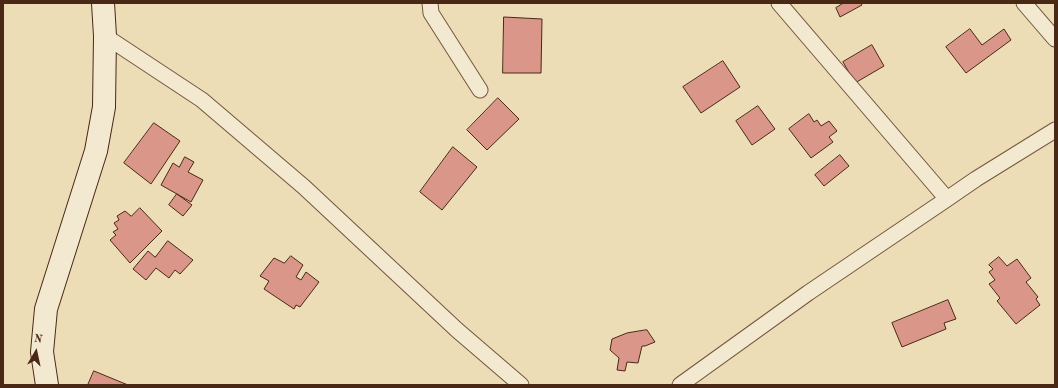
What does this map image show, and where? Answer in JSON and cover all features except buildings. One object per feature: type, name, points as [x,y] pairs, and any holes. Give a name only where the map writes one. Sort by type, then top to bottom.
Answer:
[{"type":"street","points":[[47,385],[42,352],[46,308],[96,151],[104,106],[105,36],[103,3]]},
{"type":"street","points":[[430,3],[431,13],[480,90]]},
{"type":"street","points":[[779,3],[947,199]]},
{"type":"street","points":[[1024,3],[1055,39]]},
{"type":"street","points":[[105,36],[202,100],[304,187],[456,330],[521,385]]},
{"type":"street","points":[[680,385],[808,293],[947,199],[1055,130]]}]
